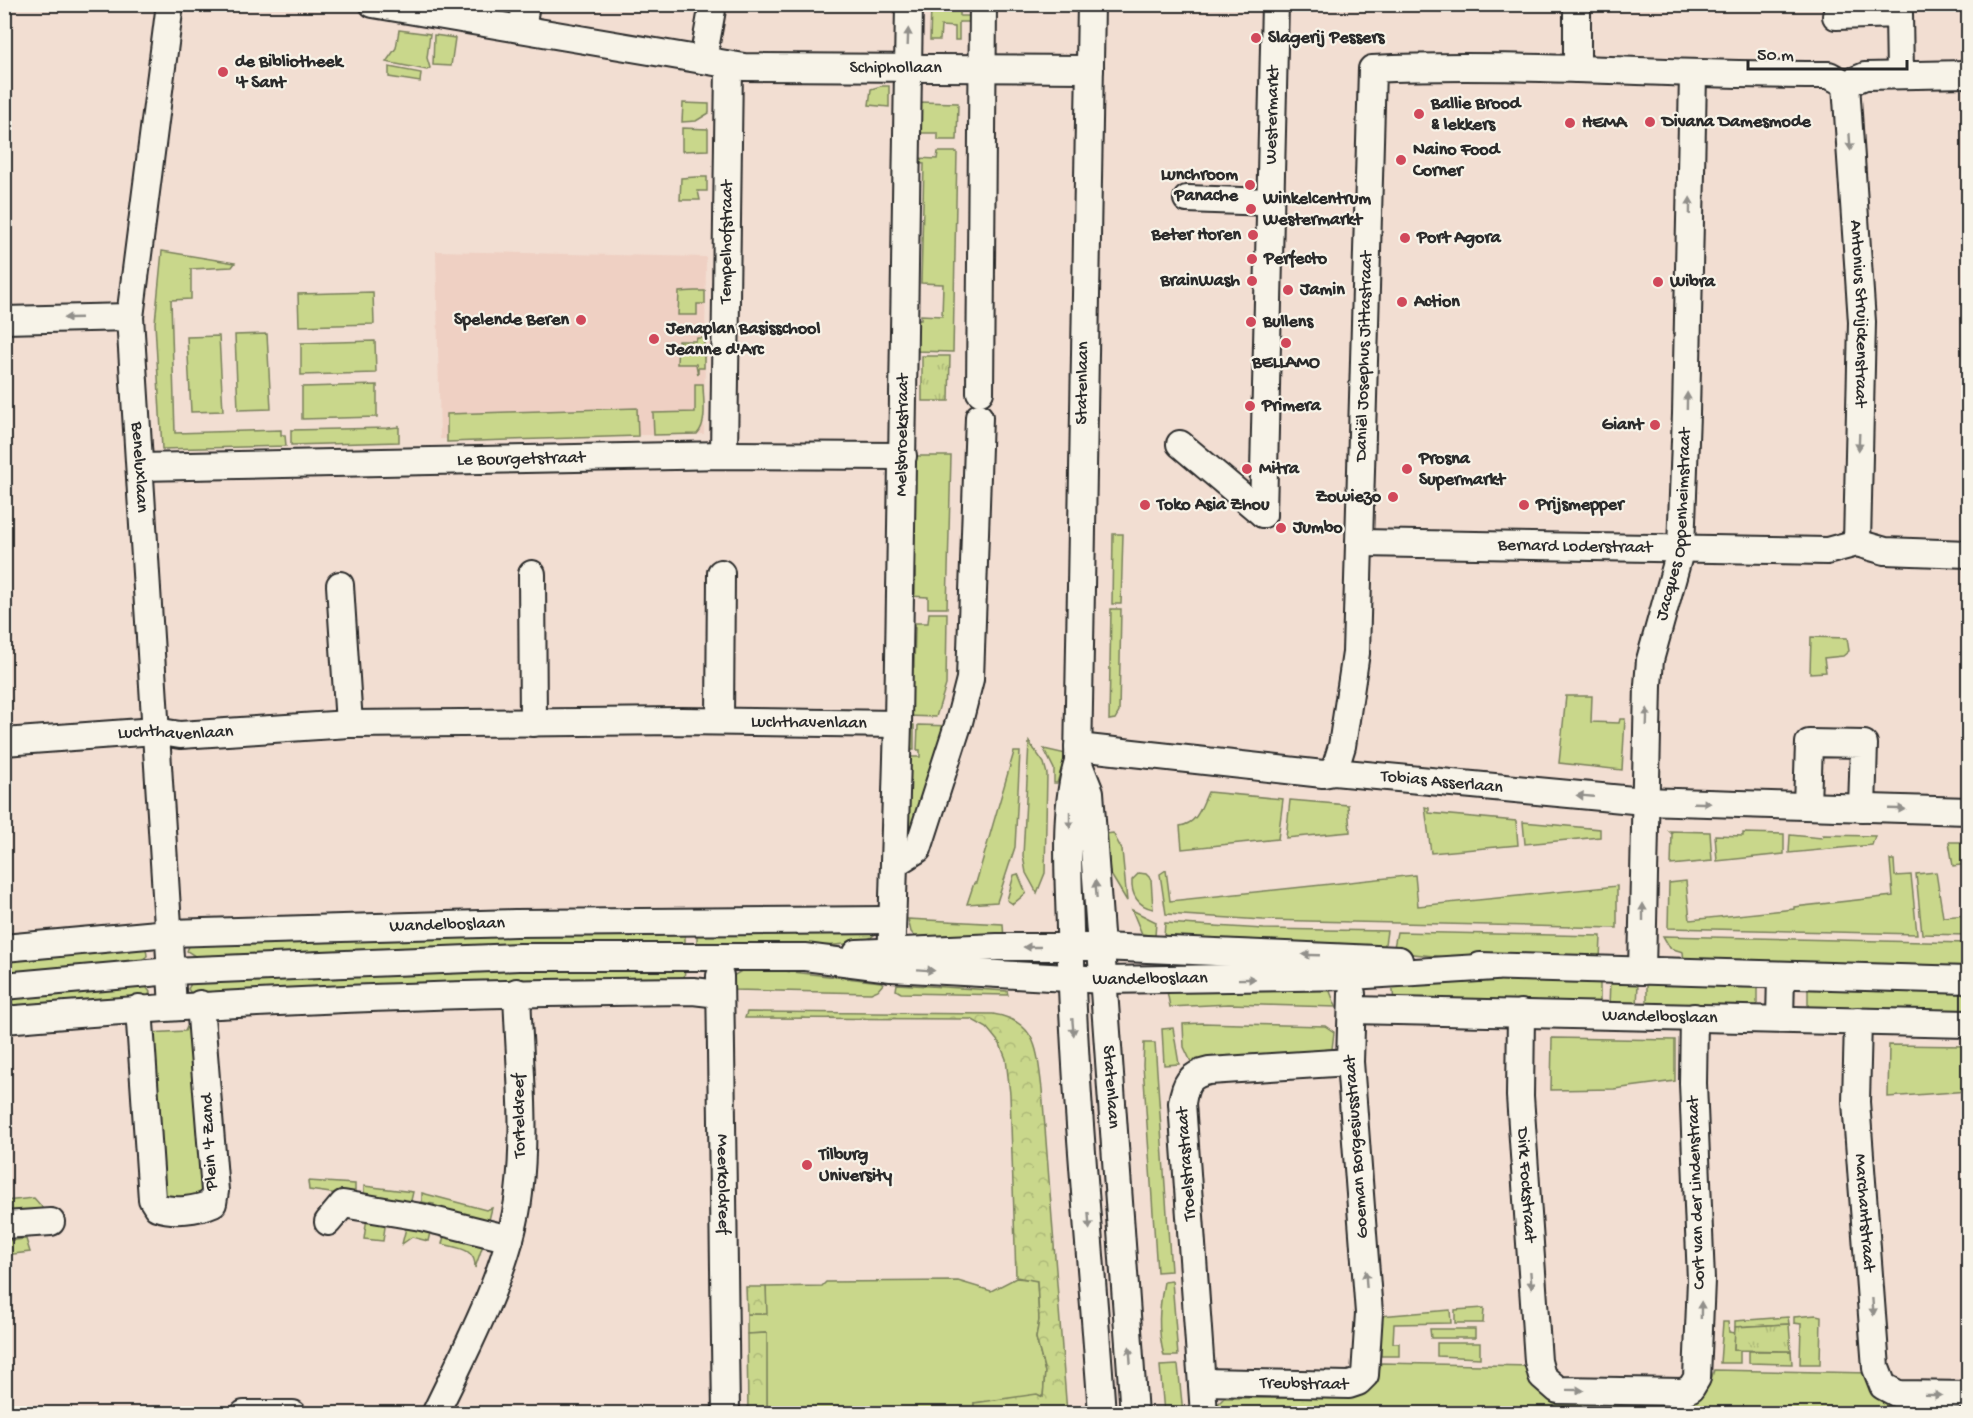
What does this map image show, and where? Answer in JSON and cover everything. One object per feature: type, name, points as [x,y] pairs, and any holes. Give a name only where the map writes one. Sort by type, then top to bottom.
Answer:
[{"type":"street","name":"Beneluxlaan","points":[[170,4],[130,316],[174,1006]]},
{"type":"street","name":"Schiphollaan","points":[[373,4],[524,17],[729,65],[907,69],[1090,69]]},
{"type":"street","points":[[703,60],[713,4]]},
{"type":"street","name":"Melsbroekstraat","points":[[891,959],[898,724],[909,4]]},
{"type":"street","points":[[980,392],[983,4]]},
{"type":"street","name":"Statenlaan","points":[[1091,4],[1078,755],[1070,787],[1071,978],[1102,1413]]},
{"type":"street","name":"Westermarkt","points":[[1180,444],[1263,514],[1275,4]]},
{"type":"street","points":[[1577,4],[1577,69],[1693,75],[1829,75],[1846,84],[1865,76],[1968,74]]},
{"type":"street","points":[[1836,16],[1899,14],[1900,75]]},
{"type":"street","name":"Tempelhofstraat","points":[[724,455],[729,65]]},
{"type":"street","name":"Daniël Josephus Jittastraat","points":[[1334,772],[1342,746],[1356,653],[1361,543],[1372,69],[1577,69]]},
{"type":"street","name":"Jacques Oppenheimstraat","points":[[1642,971],[1644,801],[1650,660],[1681,548],[1693,75]]},
{"type":"street","name":"Antonius Struijckenstraat","points":[[1846,84],[1862,322],[1857,543]]},
{"type":"street","points":[[1187,200],[1269,202]]},
{"type":"street","points":[[4,320],[130,316]]},
{"type":"street","points":[[894,864],[918,849],[959,722],[970,678],[979,417]]},
{"type":"street","name":"Le Bourgetstraat","points":[[140,467],[724,455],[903,456]]},
{"type":"street","name":"Bernard Loderstraat","points":[[1361,543],[1827,551],[1857,543]]},
{"type":"street","points":[[1857,543],[1885,551],[1968,554]]},
{"type":"street","points":[[720,721],[721,573]]},
{"type":"street","points":[[532,574],[533,723]]},
{"type":"street","points":[[339,585],[349,724]]},
{"type":"street","name":"Luchthavenlaan","points":[[4,742],[155,731],[180,735],[349,724],[720,721],[898,724]]},
{"type":"street","points":[[1807,806],[1809,743],[1864,744],[1862,808]]},
{"type":"street","name":"Statenlaan","points":[[1078,755],[1090,792],[1134,1413]]},
{"type":"street","name":"Tobias Asserlaan","points":[[1078,755],[1323,774],[1334,772],[1644,801],[1968,811]]},
{"type":"street","name":"Wandelboslaan","points":[[4,948],[169,933],[515,923],[891,920]]},
{"type":"street","name":"Wandelboslaan","points":[[891,959],[1101,947],[1351,966]]},
{"type":"street","name":"Wandelboslaan","points":[[4,986],[171,971],[519,957],[720,956],[891,959],[1104,980],[1351,966],[1495,967],[1968,980]]},
{"type":"street","name":"Meerkoldreef","points":[[720,956],[723,1036],[726,1413]]},
{"type":"street","name":"Goeman Borgesiusstraat","points":[[1351,966],[1350,1062],[1369,1337]]},
{"type":"street","points":[[1780,1019],[1781,975]]},
{"type":"street","points":[[4,1020],[200,1004],[517,992],[693,991],[720,993]]},
{"type":"street","name":"Torteldreef","points":[[435,1413],[476,1329],[510,1239],[519,1193],[522,1145],[517,992]]},
{"type":"street","name":"Plein 't Zand","points":[[139,1008],[153,1199],[158,1207],[168,1210],[202,1208],[213,1203],[215,1191],[200,1004]]},
{"type":"street","name":"Wandelboslaan","points":[[1352,1010],[1968,1024]]},
{"type":"street","name":"Dirk Fockstraat","points":[[1521,1013],[1520,1096],[1538,1356],[1542,1376],[1558,1390],[1683,1392],[1691,1388],[1699,1369]]},
{"type":"street","name":"Cort van der Lindenstraat","points":[[1694,1017],[1693,1083],[1701,1280],[1699,1369]]},
{"type":"street","name":"Marchantstraat","points":[[1858,1021],[1856,1102],[1876,1368],[1883,1386],[1898,1394],[1968,1395]]},
{"type":"street","name":"Troelstrastraat","points":[[1204,1413],[1182,1103],[1185,1084],[1190,1077],[1209,1071],[1350,1062]]},
{"type":"street","points":[[328,1222],[343,1204],[421,1217],[510,1239]]},
{"type":"street","points":[[4,1225],[51,1222]]},
{"type":"street","name":"Treubstraat","points":[[1202,1382],[1349,1385],[1358,1382],[1365,1375],[1369,1337]]},
{"type":"street","points":[[244,1413],[292,1413]]},
{"type":"shaded area","points":[[436,251],[706,257],[704,434],[440,439]]},
{"type":"green space","points":[[931,5],[960,5],[960,16],[974,16],[972,22],[959,22],[959,40],[955,40],[955,27],[941,26],[940,40],[930,40]]},
{"type":"green space","points":[[399,30],[430,34],[427,58],[430,68],[427,70],[386,62],[396,48]]},
{"type":"green space","points":[[434,35],[455,38],[451,66],[433,65]]},
{"type":"green space","points":[[389,67],[421,73],[420,82],[389,77]]},
{"type":"green space","points":[[889,86],[889,107],[869,105],[871,89]]},
{"type":"green space","points":[[918,102],[958,103],[957,140],[938,140],[938,133],[918,133]]},
{"type":"green space","points":[[683,103],[709,104],[709,113],[696,121],[682,122]]},
{"type":"green space","points":[[682,128],[708,129],[708,150],[682,151]]},
{"type":"green space","points":[[938,152],[957,152],[953,352],[914,351],[914,320],[921,320],[921,315],[942,316],[943,284],[921,283],[924,164],[917,163],[917,158],[937,159]]},
{"type":"green space","points":[[707,177],[707,191],[698,191],[700,200],[680,200],[681,178]]},
{"type":"green space","points":[[162,251],[235,263],[232,267],[191,269],[191,299],[171,300],[175,433],[281,430],[281,435],[285,435],[286,446],[162,449],[155,323]]},
{"type":"green space","points":[[705,291],[705,304],[697,304],[697,315],[678,315],[679,292]]},
{"type":"green space","points":[[373,292],[374,324],[299,326],[298,294]]},
{"type":"green space","points":[[267,334],[271,409],[238,410],[235,335]]},
{"type":"green space","points":[[219,336],[223,411],[191,412],[187,337]]},
{"type":"green space","points":[[697,338],[704,338],[704,368],[698,368],[698,375],[696,364],[677,364],[678,341],[696,341]]},
{"type":"green space","points":[[375,341],[376,373],[301,375],[301,343]]},
{"type":"green space","points":[[922,356],[950,356],[949,401],[922,401]]},
{"type":"green space","points":[[695,384],[703,384],[704,404],[703,424],[697,434],[654,435],[653,413],[695,412]]},
{"type":"green space","points":[[377,385],[377,417],[302,419],[302,387]]},
{"type":"green space","points":[[637,408],[638,436],[447,442],[447,414]]},
{"type":"green space","points":[[399,425],[399,442],[291,445],[291,430],[388,428]]},
{"type":"green space","points":[[912,456],[951,456],[947,608],[928,608],[928,597],[909,596],[915,594],[916,555],[910,555]]},
{"type":"green space","points":[[1113,534],[1123,534],[1121,604],[1112,604]]},
{"type":"green space","points":[[1111,609],[1121,609],[1119,712],[1115,719],[1109,720]]},
{"type":"green space","points":[[929,613],[947,613],[946,685],[936,717],[907,716],[908,667],[914,667],[915,628],[909,627],[909,623],[928,623]]},
{"type":"green space","points":[[1811,637],[1847,638],[1849,651],[1843,656],[1824,658],[1826,672],[1810,673]]},
{"type":"green space","points":[[1566,696],[1592,696],[1591,722],[1619,723],[1620,719],[1625,719],[1622,770],[1559,763]]},
{"type":"green space","points":[[907,725],[914,725],[914,750],[910,750],[910,757],[920,757],[920,750],[917,750],[918,725],[954,726],[909,838],[907,837]]},
{"type":"green space","points":[[1029,742],[1044,763],[1047,774],[1045,873],[1037,893],[1026,873],[1023,856]]},
{"type":"green space","points":[[1044,749],[1066,754],[1057,783],[1054,783],[1054,769]]},
{"type":"green space","points":[[1014,752],[1020,752],[1015,847],[997,902],[967,904],[974,883],[976,883]]},
{"type":"green space","points":[[1208,792],[1283,799],[1278,839],[1182,849],[1180,826],[1195,818]]},
{"type":"green space","points":[[1290,800],[1348,805],[1350,832],[1286,838]]},
{"type":"green space","points":[[1425,807],[1429,808],[1429,813],[1516,821],[1518,845],[1431,853]]},
{"type":"green space","points":[[1523,822],[1600,829],[1600,837],[1525,844]]},
{"type":"green space","points":[[1669,831],[1710,832],[1712,861],[1671,865],[1672,834]]},
{"type":"green space","points":[[1113,833],[1122,850],[1127,901],[1110,873],[1106,834]]},
{"type":"green space","points":[[1743,833],[1784,834],[1784,854],[1717,861],[1715,835],[1743,836]]},
{"type":"green space","points":[[1790,835],[1822,838],[1823,835],[1875,836],[1872,845],[1789,853]]},
{"type":"green space","points":[[1949,842],[1968,842],[1968,864],[1953,866]]},
{"type":"green space","points":[[1890,860],[1894,860],[1895,876],[1911,875],[1917,934],[1668,928],[1669,883],[1686,881],[1690,920],[1893,896]]},
{"type":"green space","points":[[1166,870],[1170,901],[1415,875],[1418,906],[1617,886],[1617,928],[1263,920],[1166,914],[1160,874]]},
{"type":"green space","points":[[1936,872],[1943,917],[1968,915],[1968,935],[1922,934],[1916,874]]},
{"type":"green space","points":[[1139,873],[1146,874],[1151,879],[1153,909],[1143,905],[1134,895],[1132,880]]},
{"type":"green space","points":[[1018,874],[1026,893],[1013,904],[1007,900],[1014,875]]},
{"type":"green space","points":[[1132,910],[1156,922],[1155,936],[1142,934]]},
{"type":"green space","points":[[908,919],[1003,924],[1004,940],[918,940],[911,932]]},
{"type":"green space","points":[[1165,923],[1264,929],[1387,931],[1384,951],[1350,944],[1164,936]]},
{"type":"green space","points":[[685,930],[685,945],[453,947],[198,958],[187,951],[190,944]]},
{"type":"green space","points":[[697,930],[872,932],[874,935],[863,941],[844,944],[762,947],[697,945]]},
{"type":"green space","points":[[1397,932],[1601,936],[1600,960],[1444,957],[1393,952]]},
{"type":"green space","points":[[1663,936],[1968,943],[1968,968],[1684,962],[1683,952],[1670,948]]},
{"type":"green space","points":[[146,948],[147,956],[139,962],[5,972],[5,957]]},
{"type":"green space","points":[[685,967],[684,982],[192,995],[188,989],[192,982],[455,969]]},
{"type":"green space","points":[[748,967],[883,984],[871,993],[733,990],[733,976]]},
{"type":"green space","points":[[1432,977],[1600,980],[1600,1007],[1394,1003],[1392,979]]},
{"type":"green space","points":[[1610,980],[1638,983],[1637,1008],[1609,1008]]},
{"type":"green space","points":[[1647,983],[1757,984],[1757,1011],[1647,1008]]},
{"type":"green space","points":[[897,984],[1007,991],[1008,995],[901,993],[896,990]]},
{"type":"green space","points":[[145,985],[150,992],[148,997],[5,1009],[5,994]]},
{"type":"green space","points":[[1808,985],[1968,988],[1968,1015],[1808,1012]]},
{"type":"green space","points":[[1166,986],[1328,986],[1336,1007],[1229,1004],[1170,1007]]},
{"type":"green space","points":[[747,1012],[993,1014],[1019,1023],[1027,1031],[1036,1051],[1042,1089],[1067,1413],[974,1413],[974,1403],[1037,1394],[1043,1397],[1045,1372],[1036,1338],[1039,1320],[1037,1281],[1016,1277],[1010,1094],[1006,1059],[1000,1044],[987,1028],[971,1019],[745,1018]]},
{"type":"green space","points":[[1183,1024],[1325,1026],[1334,1032],[1332,1049],[1192,1064],[1184,1047]]},
{"type":"green space","points":[[193,1026],[205,1188],[200,1197],[163,1199],[149,1033],[185,1031],[187,1027]]},
{"type":"green space","points":[[1173,1028],[1179,1064],[1164,1065],[1162,1029]]},
{"type":"green space","points":[[1552,1038],[1675,1040],[1675,1081],[1614,1089],[1551,1090]]},
{"type":"green space","points":[[1144,1043],[1155,1043],[1171,1271],[1157,1272],[1143,1065]]},
{"type":"green space","points":[[1889,1045],[1968,1046],[1968,1091],[1888,1097]]},
{"type":"green space","points":[[308,1181],[355,1184],[355,1193],[353,1196],[309,1190]]},
{"type":"green space","points":[[364,1186],[413,1192],[410,1205],[364,1197]]},
{"type":"green space","points":[[422,1193],[486,1210],[492,1208],[488,1224],[433,1210],[434,1204],[422,1202]]},
{"type":"green space","points":[[34,1198],[42,1207],[42,1211],[5,1215],[5,1201]]},
{"type":"green space","points":[[367,1217],[386,1220],[383,1241],[364,1239]]},
{"type":"green space","points":[[407,1224],[431,1229],[428,1241],[412,1237],[402,1244]]},
{"type":"green space","points":[[445,1232],[484,1242],[475,1268],[469,1253],[442,1244]]},
{"type":"green space","points":[[26,1239],[30,1252],[5,1255],[5,1241]]},
{"type":"green space","points":[[1016,1278],[1037,1280],[1039,1320],[1036,1338],[1045,1372],[1043,1398],[974,1403],[974,1413],[767,1413],[766,1333],[747,1334],[747,1314],[766,1314],[766,1287],[822,1286],[826,1282],[958,1281],[991,1291]]},
{"type":"green space","points":[[1172,1281],[1178,1356],[1164,1356],[1160,1328],[1161,1301],[1164,1282]]},
{"type":"green space","points":[[746,1287],[766,1287],[767,1314],[747,1314]]},
{"type":"green space","points":[[1484,1308],[1483,1323],[1455,1323],[1455,1310]]},
{"type":"green space","points":[[1450,1310],[1451,1323],[1394,1324],[1393,1343],[1399,1343],[1399,1356],[1381,1356],[1380,1316]]},
{"type":"green space","points":[[1821,1316],[1820,1364],[1800,1364],[1801,1324],[1794,1323],[1794,1317]]},
{"type":"green space","points":[[1788,1317],[1789,1324],[1735,1327],[1735,1321]]},
{"type":"green space","points":[[1723,1322],[1728,1322],[1729,1332],[1735,1333],[1734,1350],[1740,1350],[1740,1363],[1720,1363]]},
{"type":"green space","points":[[1789,1324],[1791,1351],[1734,1350],[1735,1327]]},
{"type":"green space","points":[[1430,1329],[1475,1329],[1475,1338],[1431,1338]]},
{"type":"green space","points":[[767,1333],[767,1413],[748,1413],[747,1334]]},
{"type":"green space","points":[[1437,1343],[1480,1343],[1480,1358],[1437,1356]]},
{"type":"green space","points":[[1749,1351],[1791,1351],[1792,1364],[1749,1363]]},
{"type":"green space","points":[[1381,1363],[1532,1366],[1536,1379],[1702,1393],[1710,1383],[1714,1370],[1870,1373],[1968,1407],[1968,1413],[1215,1414],[1216,1406],[1224,1398],[1353,1398],[1372,1385]]},
{"type":"green space","points":[[1178,1365],[1183,1413],[1164,1413],[1160,1366]]},
{"type":"place","name":"Slagerij Pessers","points":[[1256,38]]},
{"type":"place","name":"de Bibliotheek 't Sant","points":[[223,72]]},
{"type":"place","name":"Ballie Brood & lekkers","points":[[1419,114]]},
{"type":"place","name":"Divana Damesmode","points":[[1650,122]]},
{"type":"place","name":"HEMA","points":[[1570,123]]},
{"type":"place","name":"Naino Food Corner","points":[[1401,160]]},
{"type":"place","name":"Lunchroom Panache","points":[[1250,185]]},
{"type":"place","name":"Winkelcentrum Westermarkt","points":[[1251,209]]},
{"type":"place","name":"Beter Horen","points":[[1253,235]]},
{"type":"place","name":"Port Agora","points":[[1405,238]]},
{"type":"place","name":"Perfecto","points":[[1252,259]]},
{"type":"place","name":"BrainWash","points":[[1252,281]]},
{"type":"place","name":"Wibra","points":[[1658,282]]},
{"type":"place","name":"Jamin","points":[[1288,290]]},
{"type":"place","name":"Action","points":[[1402,302]]},
{"type":"place","name":"Spelende Beren","points":[[581,320]]},
{"type":"place","name":"Bullens","points":[[1251,322]]},
{"type":"place","name":"Jenaplan Basisschool Jeanne d'Arc","points":[[654,339]]},
{"type":"place","name":"BELLAMO","points":[[1286,343]]},
{"type":"place","name":"Primera","points":[[1250,406]]},
{"type":"place","name":"Giant","points":[[1655,425]]},
{"type":"place","name":"Mitra","points":[[1247,469]]},
{"type":"place","name":"Prosna Supermarkt","points":[[1407,469]]},
{"type":"place","name":"Zowiezo","points":[[1393,497]]},
{"type":"place","name":"Toko Asia Zhou","points":[[1145,505]]},
{"type":"place","name":"Prijsmepper","points":[[1524,505]]},
{"type":"place","name":"Jumbo","points":[[1281,528]]},
{"type":"place","name":"Tilburg University","points":[[807,1165]]}]
